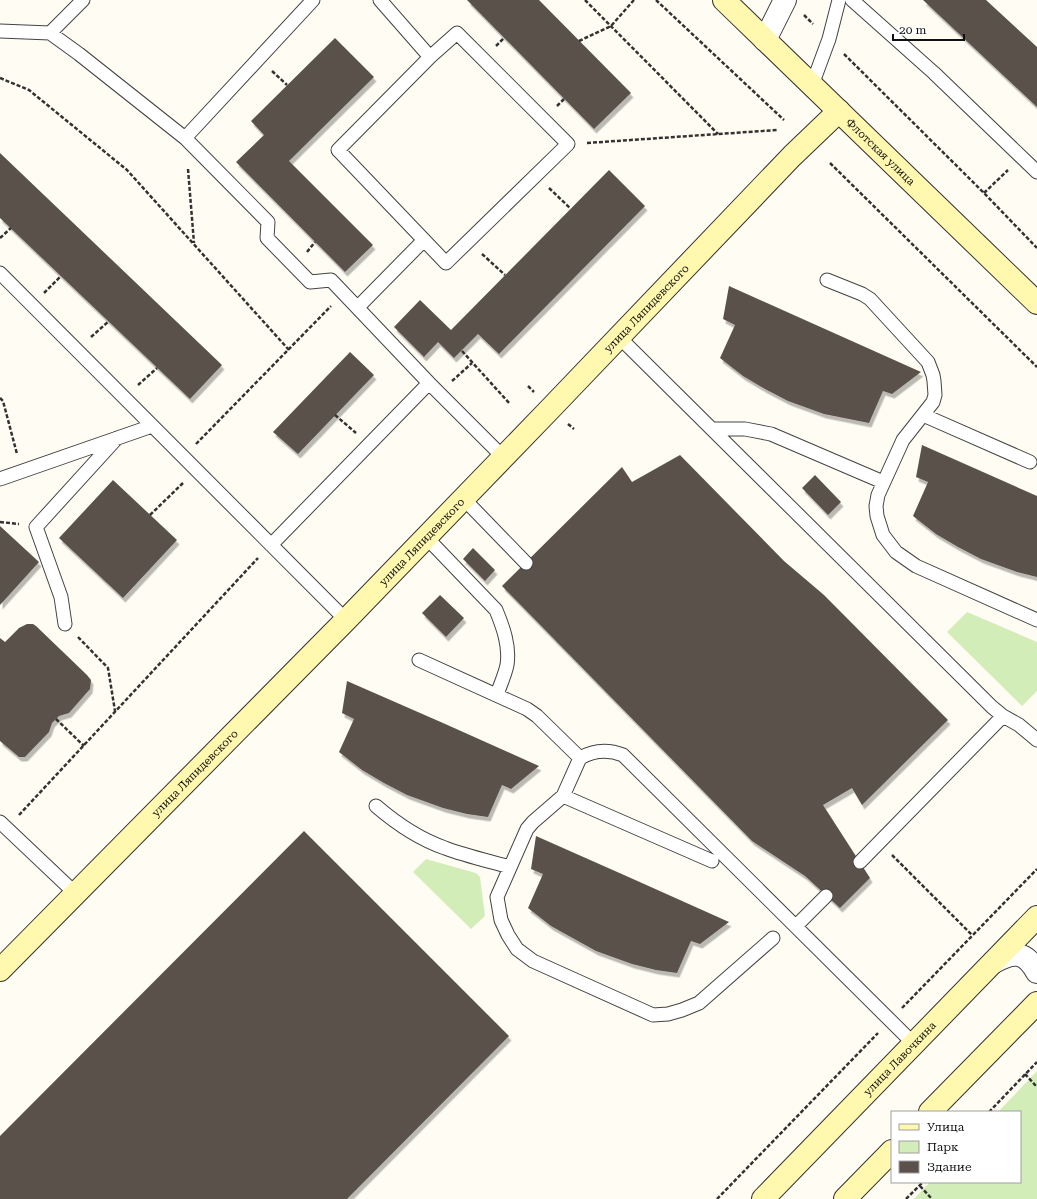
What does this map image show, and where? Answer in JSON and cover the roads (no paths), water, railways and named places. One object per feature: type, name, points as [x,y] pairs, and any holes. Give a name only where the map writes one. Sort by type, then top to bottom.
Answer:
[{"type":"street","name":"Флотская улица","points":[[724,0],[1037,303]]},
{"type":"street","points":[[765,40],[793,6]]},
{"type":"street","name":"улица Ляпидевского","points":[[0,970],[346,620],[792,156],[839,111]]},
{"type":"street","name":"улица Лавочкина","points":[[763,1199],[1037,917]]},
{"type":"street","points":[[994,962],[1006,955],[1015,954],[1025,958],[1032,964],[1037,972]]},
{"type":"street","points":[[931,1111],[1037,1003]]},
{"type":"street","points":[[845,1199],[891,1152]]},
{"type":"lane","points":[[50,33],[83,0]]},
{"type":"lane","points":[[186,138],[313,0]]},
{"type":"lane","points":[[380,0],[430,57]]},
{"type":"lane","points":[[812,85],[829,39],[839,0]]},
{"type":"lane","points":[[852,0],[934,73],[1037,172]]},
{"type":"lane","points":[[0,31],[50,33],[186,138],[268,222],[267,238],[310,282],[331,280],[429,383],[503,457]]},
{"type":"lane","points":[[457,33],[568,144],[446,263],[338,150],[430,57],[457,33]]},
{"type":"lane","points":[[358,307],[424,240]]},
{"type":"lane","points":[[0,273],[346,620]]},
{"type":"lane","points":[[827,280],[862,294],[870,299],[928,362],[933,375],[933,402],[902,440],[878,495],[876,506],[877,516],[883,535],[896,552],[916,566],[1037,620]]},
{"type":"lane","points":[[619,337],[986,701],[1037,740]]},
{"type":"lane","points":[[271,545],[429,383]]},
{"type":"lane","points":[[923,414],[1030,462]]},
{"type":"lane","points":[[0,479],[152,426]]},
{"type":"lane","points":[[712,429],[745,429],[771,434],[883,482]]},
{"type":"lane","points":[[65,624],[61,597],[36,527],[117,438]]},
{"type":"lane","points":[[463,498],[526,562]]},
{"type":"lane","points":[[426,537],[496,610],[502,624],[507,648],[507,664],[497,695]]},
{"type":"lane","points":[[419,660],[522,706],[532,713],[580,758]]},
{"type":"lane","points":[[860,862],[1004,716]]},
{"type":"lane","points":[[773,938],[699,1003],[668,1014],[653,1015],[533,961],[518,948],[508,935],[501,920],[497,897],[530,826],[563,796],[580,758],[588,754],[604,750],[616,752],[623,755],[914,1044]]},
{"type":"lane","points":[[563,796],[712,861]]},
{"type":"lane","points":[[376,806],[397,823],[424,839],[444,848],[510,867]]},
{"type":"lane","points":[[3,825],[75,893]]},
{"type":"lane","points":[[796,926],[826,896]]}]
